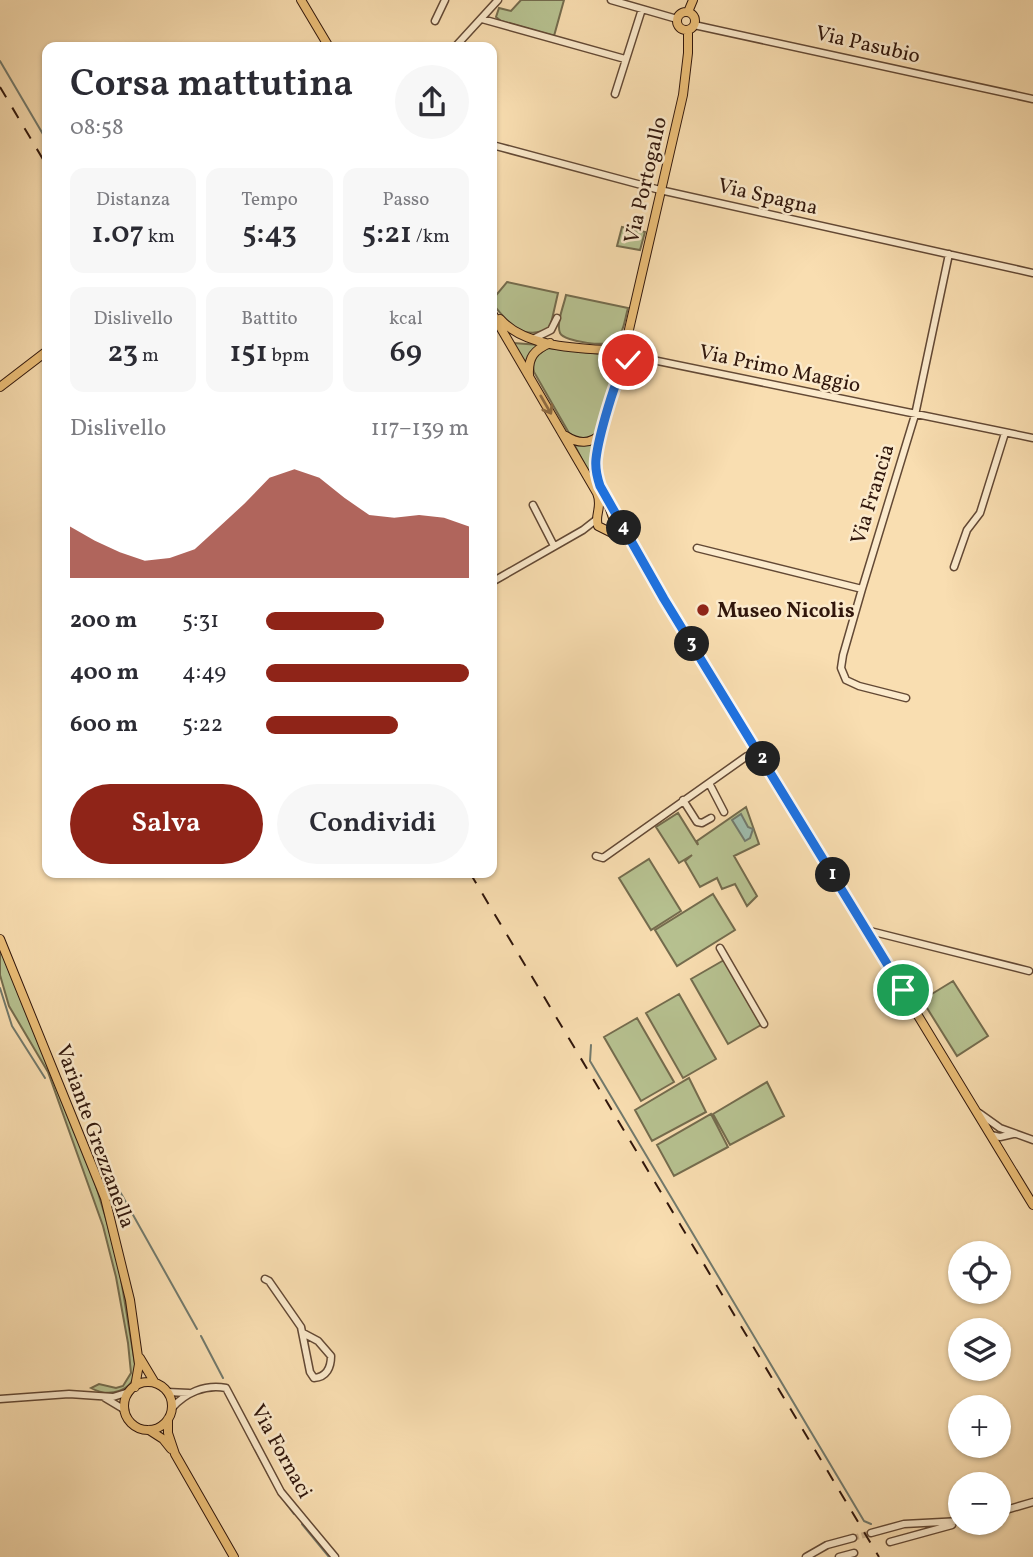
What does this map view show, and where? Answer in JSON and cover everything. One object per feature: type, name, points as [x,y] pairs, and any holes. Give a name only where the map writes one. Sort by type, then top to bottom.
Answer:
[{"type":"main road","points":[[301,0],[326,42]]},
{"type":"main road","points":[[688,12],[693,0]]},
{"type":"main road","points":[[682,12],[688,12],[693,16],[691,27],[680,29],[677,19],[682,12]]},
{"type":"main road","name":"Via Portogallo","points":[[619,373],[683,95],[691,27]]},
{"type":"main road","points":[[497,316],[515,333],[550,343]]},
{"type":"main road","points":[[497,320],[597,492],[601,504],[598,517],[603,529],[620,536],[634,548]]},
{"type":"main road","points":[[603,350],[615,347],[628,336]]},
{"type":"main road","points":[[530,376],[529,362],[533,353],[537,348],[550,343]]},
{"type":"main road","name":"Via Primo Maggio","points":[[550,343],[603,350]]},
{"type":"main road","points":[[603,350],[612,359],[619,373],[598,447],[596,471],[612,517],[612,526],[603,529]]},
{"type":"main road","points":[[0,387],[42,355]]},
{"type":"main road","points":[[563,435],[584,442],[597,438],[603,431]]},
{"type":"main road","points":[[607,500],[631,538],[634,548]]},
{"type":"main road","points":[[598,517],[603,513],[612,517],[634,548],[1033,1205]]},
{"type":"main road","name":"Variante Grezzanella","points":[[0,939],[104,1198],[130,1300],[138,1352],[139,1364],[125,1402],[125,1410]]},
{"type":"main road","name":"Variante Grezzanella","points":[[138,1352],[143,1366],[156,1384],[167,1392]]},
{"type":"main road","points":[[132,1389],[144,1383],[156,1384]]},
{"type":"main road","points":[[167,1392],[172,1408],[169,1433],[175,1454]]},
{"type":"main road","points":[[125,1410],[132,1423],[141,1429],[149,1430],[161,1426],[169,1419]]},
{"type":"main road","points":[[149,1430],[163,1439],[175,1454],[234,1557]]},
{"type":"street","points":[[435,21],[445,0]]},
{"type":"street","points":[[460,42],[498,0]]},
{"type":"street","points":[[611,0],[677,19]]},
{"type":"street","points":[[615,94],[642,9]]},
{"type":"street","points":[[482,19],[625,59]]},
{"type":"street","name":"Via Pasubio","points":[[691,27],[1033,99]]},
{"type":"street","name":"Via Spagna","points":[[497,146],[660,190],[1033,273]]},
{"type":"street","name":"Via Francia","points":[[906,698],[846,680],[841,668],[915,415],[949,254]]},
{"type":"street","points":[[532,339],[551,330],[557,318]]},
{"type":"street","points":[[619,373],[625,363],[637,355],[628,346],[628,336]]},
{"type":"street","name":"Via Primo Maggio","points":[[603,350],[1033,438]]},
{"type":"street","points":[[954,567],[967,530],[980,513],[1005,433]]},
{"type":"street","points":[[533,505],[554,546]]},
{"type":"street","points":[[497,579],[583,530],[598,517]]},
{"type":"street","points":[[583,530],[603,529]]},
{"type":"street","points":[[697,548],[862,589]]},
{"type":"street","points":[[596,856],[603,858],[683,800],[747,757],[759,753]]},
{"type":"street","points":[[709,783],[724,811]]},
{"type":"street","points":[[683,800],[697,822],[702,823],[711,818]]},
{"type":"street","points":[[866,930],[1029,971]]},
{"type":"street","points":[[720,948],[764,1024]]},
{"type":"street","points":[[977,1111],[1010,1135]]},
{"type":"street","points":[[991,1135],[1000,1128]]},
{"type":"street","points":[[991,1135],[1010,1135],[1033,1140]]},
{"type":"street","points":[[1003,1155],[1001,1144],[1010,1135]]},
{"type":"street","points":[[265,1279],[269,1281],[303,1333],[310,1372],[314,1378],[320,1377],[327,1372],[331,1356],[317,1341],[303,1333]]},
{"type":"street","name":"Via Fornaci","points":[[167,1392],[190,1393],[218,1386],[230,1391],[281,1492],[335,1557]]},
{"type":"street","points":[[0,1399],[69,1394],[113,1397],[132,1389]]},
{"type":"street","points":[[172,1408],[190,1393]]},
{"type":"street","points":[[100,1396],[125,1410]]},
{"type":"street","points":[[1011,1508],[1033,1502]]},
{"type":"street","points":[[871,1533],[904,1524],[948,1522]]},
{"type":"street","points":[[890,1542],[948,1526]]},
{"type":"street","points":[[806,1557],[827,1545],[853,1538]]},
{"type":"street","points":[[839,1557],[854,1553]]},
{"type":"green space","points":[[521,0],[564,0],[554,36],[501,21],[496,17],[499,8],[511,11]]},
{"type":"green space","points":[[622,227],[645,232],[640,250],[617,246]]},
{"type":"green space","points":[[507,282],[558,293],[550,328],[532,333],[517,328],[497,309],[497,294]]},
{"type":"green space","points":[[566,295],[628,308],[617,340],[597,344],[563,336],[559,324]]},
{"type":"green space","points":[[513,343],[540,345],[527,366]]},
{"type":"green space","points":[[548,348],[602,354],[614,366],[614,376],[600,427],[590,437],[578,438],[569,433],[534,372],[536,357]]},
{"type":"green space","points":[[597,440],[594,478],[592,479],[573,442]]},
{"type":"green space","points":[[746,807],[759,844],[734,856],[757,896],[747,906],[735,884],[722,889],[717,878],[700,887],[685,861],[692,855],[679,863],[656,827],[678,813],[698,845],[697,841]]},
{"type":"green space","points":[[649,859],[681,911],[651,930],[619,878]]},
{"type":"green space","points":[[713,894],[735,930],[677,966],[655,930]]},
{"type":"green space","points":[[0,947],[92,1173],[107,1222],[120,1273],[136,1370],[130,1384],[119,1391],[105,1392],[91,1388],[99,1384],[116,1388],[123,1386],[131,1373],[116,1277],[103,1226],[48,1072],[9,1006],[0,975]]},
{"type":"green space","points":[[724,960],[761,1025],[728,1044],[691,979]]},
{"type":"green space","points":[[953,981],[988,1036],[957,1056],[922,1000]]},
{"type":"green space","points":[[679,994],[716,1059],[683,1078],[646,1013]]},
{"type":"green space","points":[[637,1018],[674,1082],[641,1101],[604,1037]]},
{"type":"green space","points":[[689,1078],[706,1112],[652,1141],[635,1110]]},
{"type":"green space","points":[[767,1082],[784,1116],[730,1145],[713,1114]]},
{"type":"green space","points":[[711,1114],[728,1147],[674,1176],[657,1145]]},
{"type":"shaded area","points":[[741,814],[748,827],[753,829],[750,838],[745,841],[732,820]]},
{"type":"waterway","points":[[0,61],[42,132]]},
{"type":"waterway","points":[[0,988],[12,1026],[45,1078]]},
{"type":"waterway","points":[[591,1045],[590,1061],[864,1521],[871,1524]]},
{"type":"waterway","points":[[94,1154],[100,1156],[197,1329]]},
{"type":"waterway","points":[[201,1336],[223,1378]]},
{"type":"waterway","points":[[252,1444],[273,1483]]},
{"type":"waterway","points":[[285,1502],[294,1514]]},
{"type":"waterway","points":[[302,1524],[329,1557]]},
{"type":"tunnel","points":[[853,1538],[871,1533]]},
{"type":"railway","points":[[0,87],[42,158]]},
{"type":"railway","points":[[473,878],[879,1557]]},
{"type":"place","name":"Museo Nicolis","points":[[703,610]]},
{"type":"route","points":[[628,360],[619,373],[598,447],[596,471],[600,486],[664,599],[903,990]]}]
